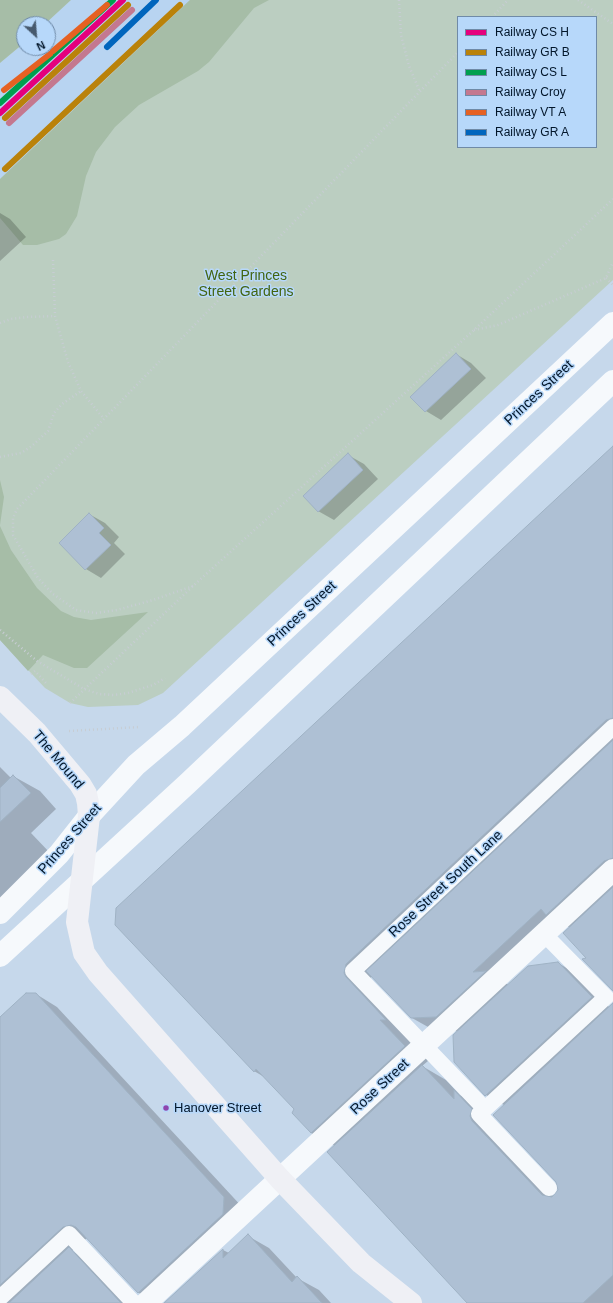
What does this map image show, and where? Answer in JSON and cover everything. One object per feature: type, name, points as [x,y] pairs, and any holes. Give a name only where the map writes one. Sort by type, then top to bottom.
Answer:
[{"type":"street","name":"Princes Street","points":[[0,913],[59,854],[89,816],[136,765],[182,726],[613,323]]},
{"type":"street","points":[[0,956],[81,883],[613,382]]},
{"type":"street","name":"The Mound","points":[[0,697],[37,733],[80,784],[88,803],[89,816],[81,883]]},
{"type":"street","name":"Rose Street","points":[[146,1303],[613,870]]},
{"type":"street","points":[[81,883],[77,922],[83,947],[98,973],[280,1179],[361,1263],[411,1303]]},
{"type":"street","points":[[361,1263],[386,1303]]},
{"type":"lane","name":"Rose Street South Lane","points":[[424,1046],[353,971],[613,727]]},
{"type":"lane","points":[[544,934],[606,997],[479,1114],[549,1188]]},
{"type":"lane","points":[[424,1046],[485,1109]]},
{"type":"lane","points":[[0,1298],[69,1234],[134,1303]]},
{"type":"path","points":[[400,0],[401,35],[409,66],[420,92]]},
{"type":"path","points":[[493,16],[508,0]]},
{"type":"path","points":[[578,0],[613,24]]},
{"type":"path","points":[[193,586],[153,600],[117,610],[96,613],[76,610],[53,594],[38,578],[17,544],[13,534],[12,518],[17,509],[457,53]]},
{"type":"path","points":[[70,702],[193,586],[474,330],[613,199]]},
{"type":"path","points":[[53,260],[55,316],[68,362],[81,391],[104,419]]},
{"type":"path","points":[[474,330],[498,325],[606,278],[613,262]]},
{"type":"path","points":[[606,278],[613,285]]},
{"type":"path","points":[[0,323],[11,319],[55,316]]},
{"type":"path","points":[[0,457],[20,453],[37,442],[48,431],[54,413],[62,404],[81,391]]},
{"type":"path","points":[[0,630],[37,661],[84,689],[99,694],[114,695],[141,689],[165,678]]},
{"type":"path","points":[[32,674],[35,671],[46,683]]},
{"type":"path","points":[[37,733],[182,726]]},
{"type":"shaded area","points":[[71,0],[190,0],[0,179],[0,63],[16,50],[16,56],[56,56],[56,16],[54,16]]},
{"type":"green space","points":[[0,0],[71,0],[54,16],[16,16],[16,50],[0,63]]},
{"type":"green space","name":"West Princes Street Gardens","points":[[190,0],[613,0],[613,280],[163,693],[138,705],[88,707],[70,703],[45,688],[0,640],[0,179]]},
{"type":"green space","points":[[190,0],[269,0],[254,8],[209,62],[198,71],[139,105],[115,127],[96,152],[86,176],[77,216],[66,234],[59,239],[37,245],[23,245],[0,218],[0,179]]},
{"type":"green space","points":[[0,480],[4,497],[0,525]]},
{"type":"green space","points":[[0,526],[11,550],[37,588],[61,611],[74,617],[91,620],[148,612],[87,668],[74,668],[43,655],[28,671],[0,640]]},
{"type":"building","points":[[456,353],[471,369],[425,412],[410,397]]},
{"type":"building","points":[[613,446],[613,718],[606,720],[346,964],[344,973],[346,977],[386,1020],[380,1020],[405,1046],[311,1133],[292,1113],[294,1109],[256,1069],[254,1072],[115,925],[116,908]]},
{"type":"building","points":[[348,453],[363,470],[318,512],[303,496]]},
{"type":"building","points":[[89,513],[104,528],[99,533],[111,545],[85,570],[59,543]]},
{"type":"building","points":[[613,740],[613,858],[604,861],[546,915],[541,909],[473,972],[486,971],[436,1017],[411,1018],[366,971]]},
{"type":"building","points":[[13,775],[31,793],[0,822],[0,788]]},
{"type":"building","points":[[613,887],[613,991],[582,959],[586,958],[563,933]]},
{"type":"building","points":[[558,962],[592,997],[485,1096],[454,1062],[453,1035],[528,966]]},
{"type":"building","points":[[26,993],[36,993],[224,1197],[223,1214],[138,1293],[76,1227],[71,1225],[63,1227],[0,1285],[0,1017]]},
{"type":"building","points":[[613,1003],[613,1275],[583,1303],[467,1303],[327,1152],[422,1065],[454,1099],[454,1090],[472,1109],[470,1116],[472,1121],[542,1195],[552,1197],[558,1190],[556,1182],[493,1115]]},
{"type":"building","points":[[248,1234],[292,1282],[297,1276],[322,1303],[164,1303],[223,1249],[223,1258]]},
{"type":"building","points":[[69,1247],[121,1303],[9,1303]]},
{"type":"transit line","points":[[0,103],[113,0]]},
{"type":"transit line","points":[[0,113],[123,0]]},
{"type":"transit line","points":[[107,47],[156,0]]},
{"type":"transit line","points":[[56,48],[107,5]]},
{"type":"transit line","points":[[5,118],[128,5]]},
{"type":"transit line","points":[[5,169],[180,5]]},
{"type":"transit line","points":[[4,90],[47,56]]},
{"type":"rail line","name":"Croy","points":[[9,123],[132,10]]},
{"type":"place","name":"Hanover Street","points":[[166,1108]]}]
